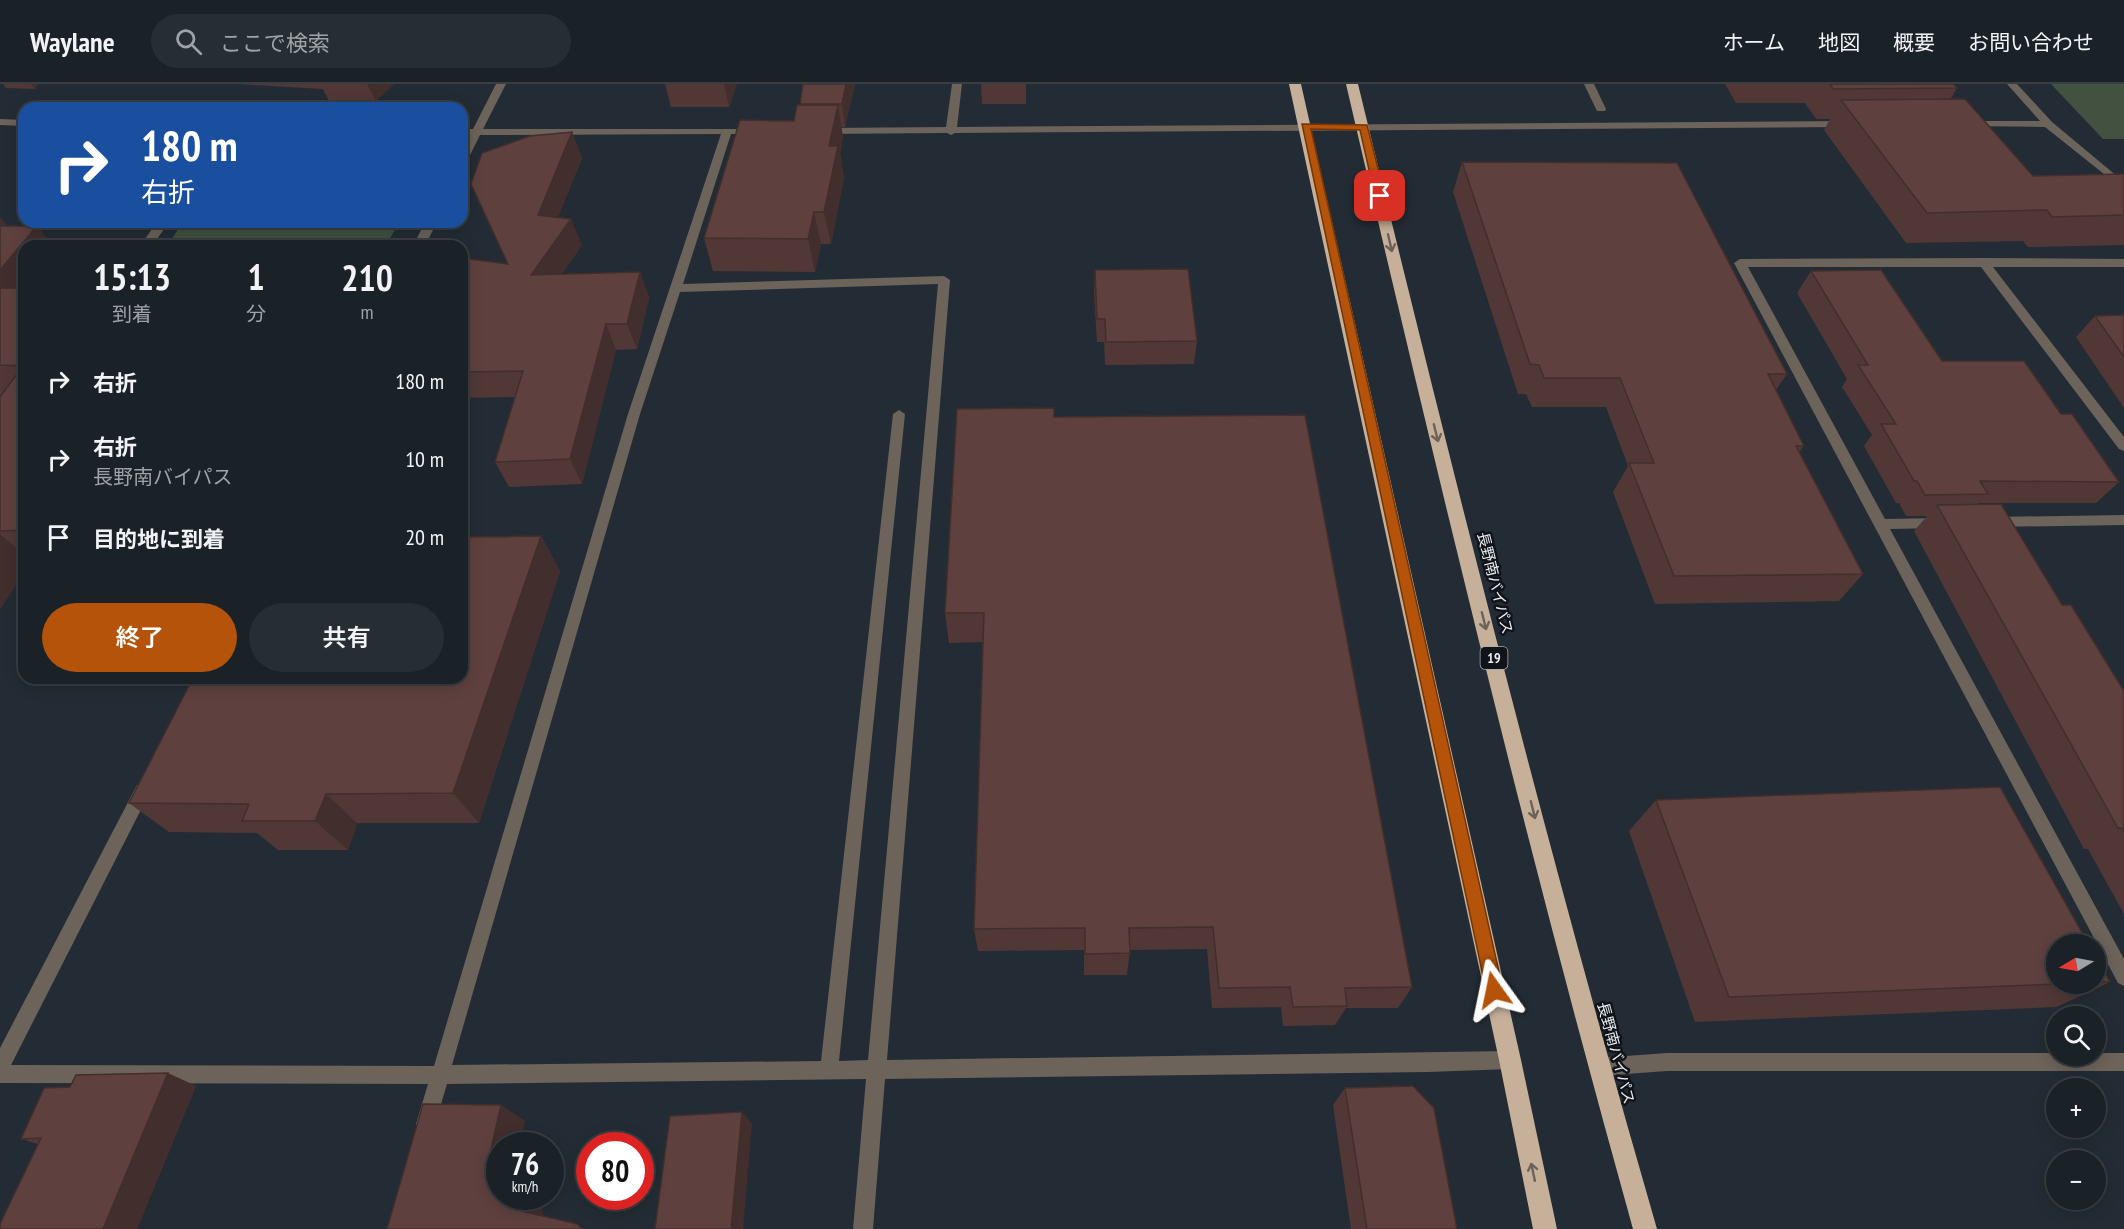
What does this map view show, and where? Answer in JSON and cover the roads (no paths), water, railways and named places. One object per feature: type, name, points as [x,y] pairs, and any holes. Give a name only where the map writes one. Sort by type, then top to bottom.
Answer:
[{"type":"highway","points":[[1295,84],[1510,1060],[1545,1229]]},
{"type":"highway","name":"長野南バイパス","points":[[1352,84],[1425,390],[1599,1067],[1645,1229]]},
{"type":"street","points":[[468,149],[501,84]]},
{"type":"street","points":[[951,132],[957,84]]},
{"type":"street","points":[[1589,84],[1601,110]]},
{"type":"street","points":[[2012,84],[2048,124],[2124,187]]},
{"type":"street","points":[[0,122],[18,123]]},
{"type":"street","points":[[810,131],[951,132],[1305,126],[1857,124]]},
{"type":"street","points":[[1960,124],[2048,124]]},
{"type":"street","points":[[421,1141],[634,414],[727,131]]},
{"type":"street","points":[[468,132],[762,131]]},
{"type":"street","points":[[1983,262],[2124,446]]},
{"type":"street","points":[[2124,263],[1740,263],[2124,977]]},
{"type":"street","points":[[677,288],[944,280],[863,1229]]},
{"type":"street","points":[[829,1071],[900,414]]},
{"type":"street","points":[[1973,523],[2124,520]]},
{"type":"street","points":[[1880,524],[1950,523]]},
{"type":"street","points":[[0,1067],[152,772]]},
{"type":"street","points":[[0,1074],[441,1075],[1428,1063],[1510,1060]]},
{"type":"street","points":[[1599,1067],[1667,1062],[2124,1062]]}]
